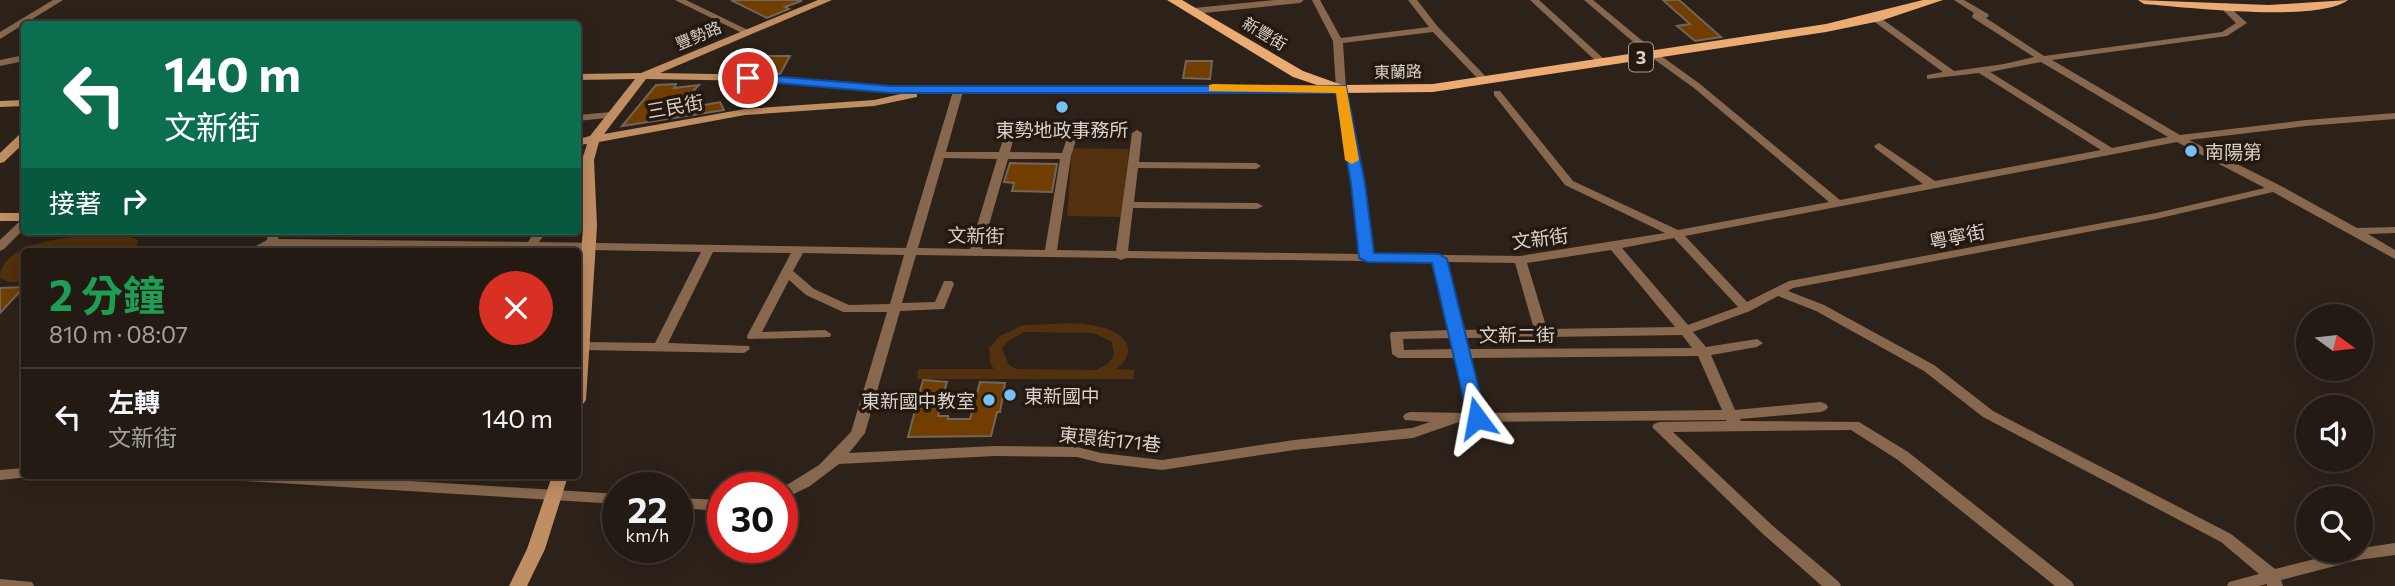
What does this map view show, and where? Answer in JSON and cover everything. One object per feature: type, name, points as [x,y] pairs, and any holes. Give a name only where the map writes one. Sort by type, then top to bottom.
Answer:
[{"type":"main road","name":"新豐街","points":[[1174,0],[1298,74],[1342,89]]},
{"type":"main road","name":"東蘭路","points":[[1342,89],[1433,88],[1654,55],[1875,19],[1937,0]]},
{"type":"main road","points":[[2144,0],[2300,9],[2342,0]]},
{"type":"street","points":[[25,21],[59,0]]},
{"type":"street","points":[[679,0],[747,32]]},
{"type":"street","name":"豐勢路","points":[[581,77],[643,76],[827,0]]},
{"type":"street","points":[[1194,10],[1300,0]]},
{"type":"street","points":[[1316,0],[1338,41],[1342,89],[1367,258]]},
{"type":"street","points":[[1412,0],[1435,29],[1484,80]]},
{"type":"street","points":[[1534,0],[1602,62]]},
{"type":"street","points":[[1588,0],[1654,55],[1697,86],[1837,203]]},
{"type":"street","points":[[1958,0],[2176,130],[2179,138]]},
{"type":"street","points":[[1930,77],[2229,32],[2242,23],[2221,5]]},
{"type":"street","points":[[1981,14],[1976,16],[2041,60],[2179,138],[2358,230],[2395,255]]},
{"type":"street","points":[[1875,19],[1952,74]]},
{"type":"street","points":[[0,36],[21,23]]},
{"type":"street","points":[[1338,41],[1435,29]]},
{"type":"street","points":[[0,63],[21,59]]},
{"type":"street","points":[[1982,71],[2110,151]]},
{"type":"street","points":[[581,171],[588,160],[594,139],[643,76]]},
{"type":"street","name":"東蘭路","points":[[643,76],[764,78],[891,90],[1342,89]]},
{"type":"street","name":"三民街","points":[[581,141],[745,112],[874,103],[945,88]]},
{"type":"street","points":[[798,487],[838,459],[858,433],[959,88]]},
{"type":"street","points":[[1497,93],[1569,183],[1677,234],[1746,308]]},
{"type":"street","points":[[0,104],[21,103]]},
{"type":"street","points":[[581,118],[611,115]]},
{"type":"street","points":[[1677,234],[2179,138],[2395,116]]},
{"type":"street","points":[[975,252],[1010,130]]},
{"type":"street","points":[[1050,254],[1066,156],[1074,131]]},
{"type":"street","points":[[1121,256],[1136,132]]},
{"type":"street","points":[[0,159],[21,140]]},
{"type":"street","points":[[1879,146],[1931,184]]},
{"type":"street","points":[[938,155],[1066,156]]},
{"type":"street","points":[[581,368],[589,247],[588,160]]},
{"type":"street","points":[[1132,165],[1256,166]]},
{"type":"street","name":"粵寧街","points":[[1746,308],[1789,285],[2156,216],[2277,188]]},
{"type":"street","points":[[1127,205],[1257,206]]},
{"type":"street","points":[[0,218],[21,217]]},
{"type":"street","points":[[0,247],[21,226]]},
{"type":"street","points":[[2358,230],[2395,230]]},
{"type":"street","name":"文新街","points":[[559,248],[1520,260],[1677,234]]},
{"type":"street","points":[[362,245],[367,235]]},
{"type":"street","points":[[257,248],[273,237]]},
{"type":"street","name":"文新街","points":[[273,237],[362,245],[487,248]]},
{"type":"street","points":[[1614,246],[1703,352],[1734,420]]},
{"type":"street","points":[[660,347],[709,248]]},
{"type":"street","points":[[799,249],[753,336],[825,334]]},
{"type":"street","points":[[1439,259],[1477,418]]},
{"type":"street","points":[[1520,260],[1542,335]]},
{"type":"street","points":[[786,271],[810,292],[847,309],[940,306],[948,284]]},
{"type":"street","points":[[1778,291],[1820,308],[1929,368],[1988,414],[2226,538],[2273,581]]},
{"type":"street","name":"文新二街","points":[[1746,308],[1685,331],[1396,335],[1398,354],[1703,352],[1757,343]]},
{"type":"street","points":[[583,346],[744,349]]},
{"type":"street","points":[[1821,407],[1734,420],[1659,427],[1833,586]]},
{"type":"street","points":[[1410,417],[1734,420],[1854,425],[1903,456],[2066,586]]},
{"type":"street","name":"東環街171巷","points":[[838,459],[995,451],[1063,452],[1162,465],[1294,445],[1413,433],[1457,418]]},
{"type":"street","points":[[0,475],[21,473]]},
{"type":"street","points":[[351,479],[602,498]]},
{"type":"street","points":[[519,586],[536,549],[558,479]]},
{"type":"street","points":[[2235,586],[2273,581],[2358,554],[2395,549]]},
{"type":"street","points":[[0,585],[26,586]]},
{"type":"shaded area","points":[[1072,148],[1129,149],[1121,217],[1067,216]]},
{"type":"shaded area","points":[[127,235],[138,240],[136,248],[27,248],[73,237]]},
{"type":"shaded area","points":[[21,251],[21,282],[9,282],[0,278],[4,264]]},
{"type":"shaded area","points":[[1078,324],[1106,328],[1126,342],[1128,354],[1117,369],[1134,370],[1134,379],[917,379],[918,369],[994,369],[990,363],[989,348],[1000,336],[1023,325]],"holes":[[[1024,332],[1093,333],[1112,342],[1114,355],[1108,364],[1096,370],[1016,369],[1009,365],[1002,349],[1007,342]]]},
{"type":"building","points":[[731,0],[801,0],[801,1],[767,18]]},
{"type":"building","points":[[1663,0],[1679,0],[1721,37],[1695,41],[1677,26],[1690,24]]},
{"type":"building","points":[[754,56],[790,56],[780,74],[744,72]]},
{"type":"building","points":[[1186,61],[1212,61],[1210,79],[1183,78]]},
{"type":"building","points":[[676,84],[674,88],[699,85],[673,111],[720,102],[724,110],[622,126],[656,85]]},
{"type":"building","points":[[1010,163],[1057,164],[1052,192],[1012,191],[1014,183],[1004,182]]},
{"type":"building","points":[[21,287],[0,313],[0,288]]},
{"type":"building","name":"東新國中教室","points":[[923,380],[947,382],[938,416],[948,416],[948,419],[970,419],[980,382],[1005,383],[1000,412],[997,412],[991,436],[908,437]]},
{"type":"slow traffic","points":[[1213,88],[1342,89],[1352,160]]},
{"type":"place","name":"東勢地政事務所","points":[[1062,107]]},
{"type":"place","name":"南陽第","points":[[2191,151]]},
{"type":"place","name":"東新國中","points":[[1010,395]]},
{"type":"place","name":"東新國中教室","points":[[989,400]]},
{"type":"route","points":[[748,78],[891,90],[1342,89],[1367,258],[1439,259],[1477,418]]}]
